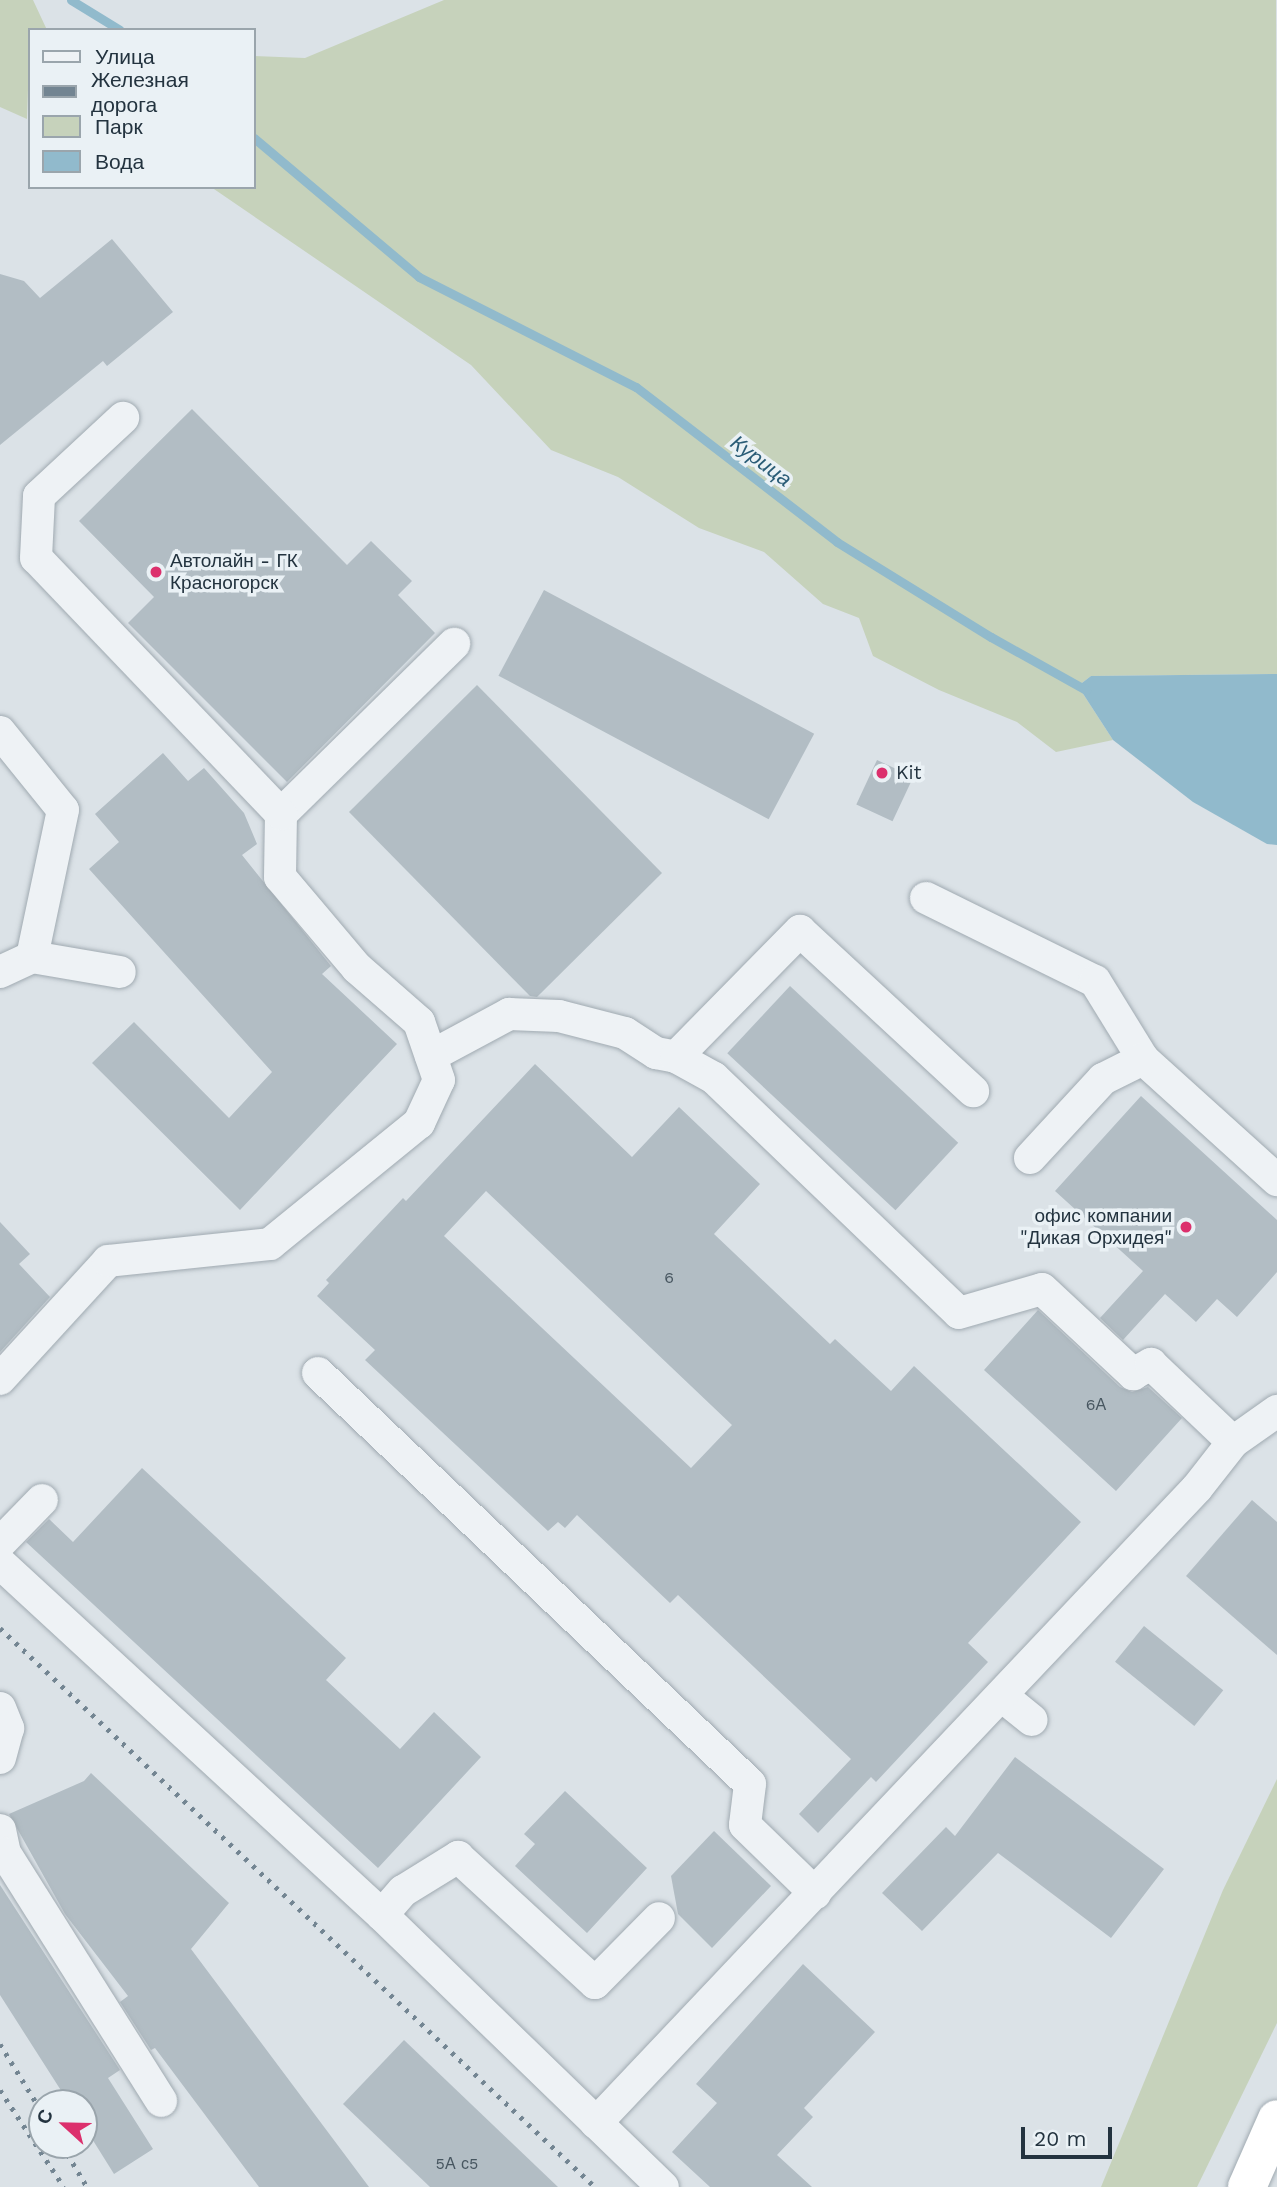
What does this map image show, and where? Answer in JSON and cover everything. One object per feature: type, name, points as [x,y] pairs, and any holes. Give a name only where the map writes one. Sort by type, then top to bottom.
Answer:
[{"type":"highway","points":[[1247,2187],[1277,2119]]},
{"type":"street","points":[[0,1379],[108,1261],[270,1244],[419,1123],[439,1080],[419,1022],[357,968],[280,877],[281,814],[36,558],[39,496],[123,418]]},
{"type":"street","points":[[281,814],[454,645]]},
{"type":"street","points":[[0,732],[63,810],[32,957]]},
{"type":"street","points":[[926,898],[1095,981],[1143,1059],[1277,1180]]},
{"type":"street","points":[[676,1057],[800,931],[973,1091]]},
{"type":"street","points":[[0,972],[32,957],[120,972]]},
{"type":"street","points":[[431,1056],[509,1014],[559,1016],[625,1033],[656,1052],[676,1057],[714,1078],[959,1313],[1042,1289],[1133,1374],[1151,1364],[1233,1442]]},
{"type":"street","points":[[1030,1158],[1103,1079],[1143,1059]]},
{"type":"street","points":[[318,1373],[750,1784],[745,1825],[815,1893]]},
{"type":"street","points":[[596,2123],[1197,1488],[1233,1442],[1277,1411]]},
{"type":"street","points":[[0,1544],[42,1500]]},
{"type":"street","points":[[0,1563],[382,1914],[663,2187]]},
{"type":"street","points":[[1002,1696],[1032,1720]]},
{"type":"street","points":[[0,1708],[8,1728],[0,1758]]},
{"type":"street","points":[[0,1830],[5,1853],[161,2101]]},
{"type":"street","points":[[382,1914],[403,1891],[458,1857],[595,1983],[659,1918]]},
{"type":"green space","points":[[0,0],[33,0],[46,28],[28,28],[27,119],[0,107]]},
{"type":"green space","points":[[444,0],[1276,0],[1277,674],[1091,676],[1078,686],[1113,740],[1056,752],[1017,722],[939,690],[873,656],[859,618],[823,604],[764,552],[699,528],[618,477],[551,450],[471,365],[214,189],[256,189],[256,56],[305,58]]},
{"type":"green space","points":[[1277,1779],[1277,2023],[1197,2187],[1101,2187],[1223,1890]]},
{"type":"water","points":[[1277,674],[1277,845],[1267,844],[1193,802],[1113,740],[1078,686],[1091,676]]},
{"type":"building","points":[[112,239],[173,312],[107,366],[103,361],[0,445],[0,274],[24,281],[40,298]]},
{"type":"building","points":[[192,409],[347,565],[371,541],[412,581],[398,595],[435,633],[287,782],[128,623],[154,597],[79,521]]},
{"type":"building","points":[[544,590],[814,734],[769,819],[498,676]]},
{"type":"building","points":[[477,685],[662,873],[537,997],[530,996],[349,812]]},
{"type":"building","points":[[163,753],[188,781],[204,768],[244,813],[257,844],[242,855],[331,966],[322,974],[397,1044],[240,1210],[92,1063],[134,1022],[229,1118],[272,1072],[89,869],[119,842],[95,814]]},
{"type":"building","points":[[877,760],[913,777],[893,821],[856,804]]},
{"type":"building","points":[[790,986],[958,1143],[895,1210],[727,1053]]},
{"type":"building","points":[[535,1064],[632,1157],[679,1107],[760,1184],[714,1234],[830,1344],[835,1339],[891,1391],[914,1366],[1081,1522],[968,1643],[988,1662],[876,1782],[871,1777],[818,1833],[799,1814],[851,1759],[678,1595],[670,1603],[577,1515],[565,1528],[558,1522],[548,1531],[365,1360],[375,1350],[317,1296],[329,1283],[326,1280],[403,1198],[406,1201]],"holes":[[[486,1191],[732,1425],[691,1468],[444,1236]]]},
{"type":"building","name":"офис компании \"Дикая Орхидея\"","points":[[1141,1096],[1277,1220],[1277,1272],[1237,1317],[1217,1299],[1196,1322],[1165,1294],[1123,1340],[1100,1318],[1143,1271],[1055,1191]]},
{"type":"building","points":[[0,1222],[30,1254],[19,1264],[50,1297],[0,1352]]},
{"type":"building","points":[[1038,1310],[1120,1387],[1132,1392],[1148,1387],[1182,1418],[1116,1491],[984,1370]]},
{"type":"building","points":[[142,1468],[346,1658],[326,1680],[400,1749],[434,1712],[481,1757],[378,1868],[26,1542],[49,1519],[73,1542]]},
{"type":"building","points":[[1252,1500],[1277,1522],[1277,1655],[1186,1576]]},
{"type":"building","points":[[1144,1626],[1223,1690],[1194,1726],[1115,1662]]},
{"type":"building","points":[[1015,1757],[1164,1869],[1111,1938],[998,1853],[922,1931],[882,1893],[946,1827],[955,1836]]},
{"type":"building","points":[[91,1773],[229,1903],[191,1949],[369,2187],[259,2187],[155,2048],[151,2050],[120,2002],[128,1996],[65,1914],[9,1814],[84,1781]]},
{"type":"building","points":[[565,1791],[647,1868],[587,1933],[515,1866],[535,1844],[524,1834]]},
{"type":"building","points":[[714,1831],[771,1886],[712,1948],[678,1914],[671,1876]]},
{"type":"building","points":[[0,1885],[120,2070],[108,2078],[153,2149],[114,2174],[98,2148],[98,2089],[60,2089],[0,1995]]},
{"type":"building","points":[[803,1964],[875,2032],[804,2108],[813,2117],[777,2155],[812,2187],[710,2187],[672,2152],[717,2103],[696,2084]]},
{"type":"building","points":[[404,2040],[558,2187],[430,2187],[343,2104]]},
{"type":"waterway","name":"Курица","points":[[71,0],[117,28]]},
{"type":"waterway","name":"Курица","points":[[256,140],[419,277],[636,387],[837,542],[991,637],[1086,690]]},
{"type":"railway","points":[[0,1628],[595,2187]]},
{"type":"railway","points":[[0,2044],[28,2089]]},
{"type":"railway","points":[[0,2090],[64,2187]]},
{"type":"railway","points":[[70,2159],[87,2187]]},
{"type":"place","name":"Автолайн - ГК Красногорск","points":[[156,572]]},
{"type":"place","name":"Kit","points":[[882,773]]},
{"type":"place","name":"офис компании \"Дикая Орхидея\"","points":[[1186,1227]]}]
